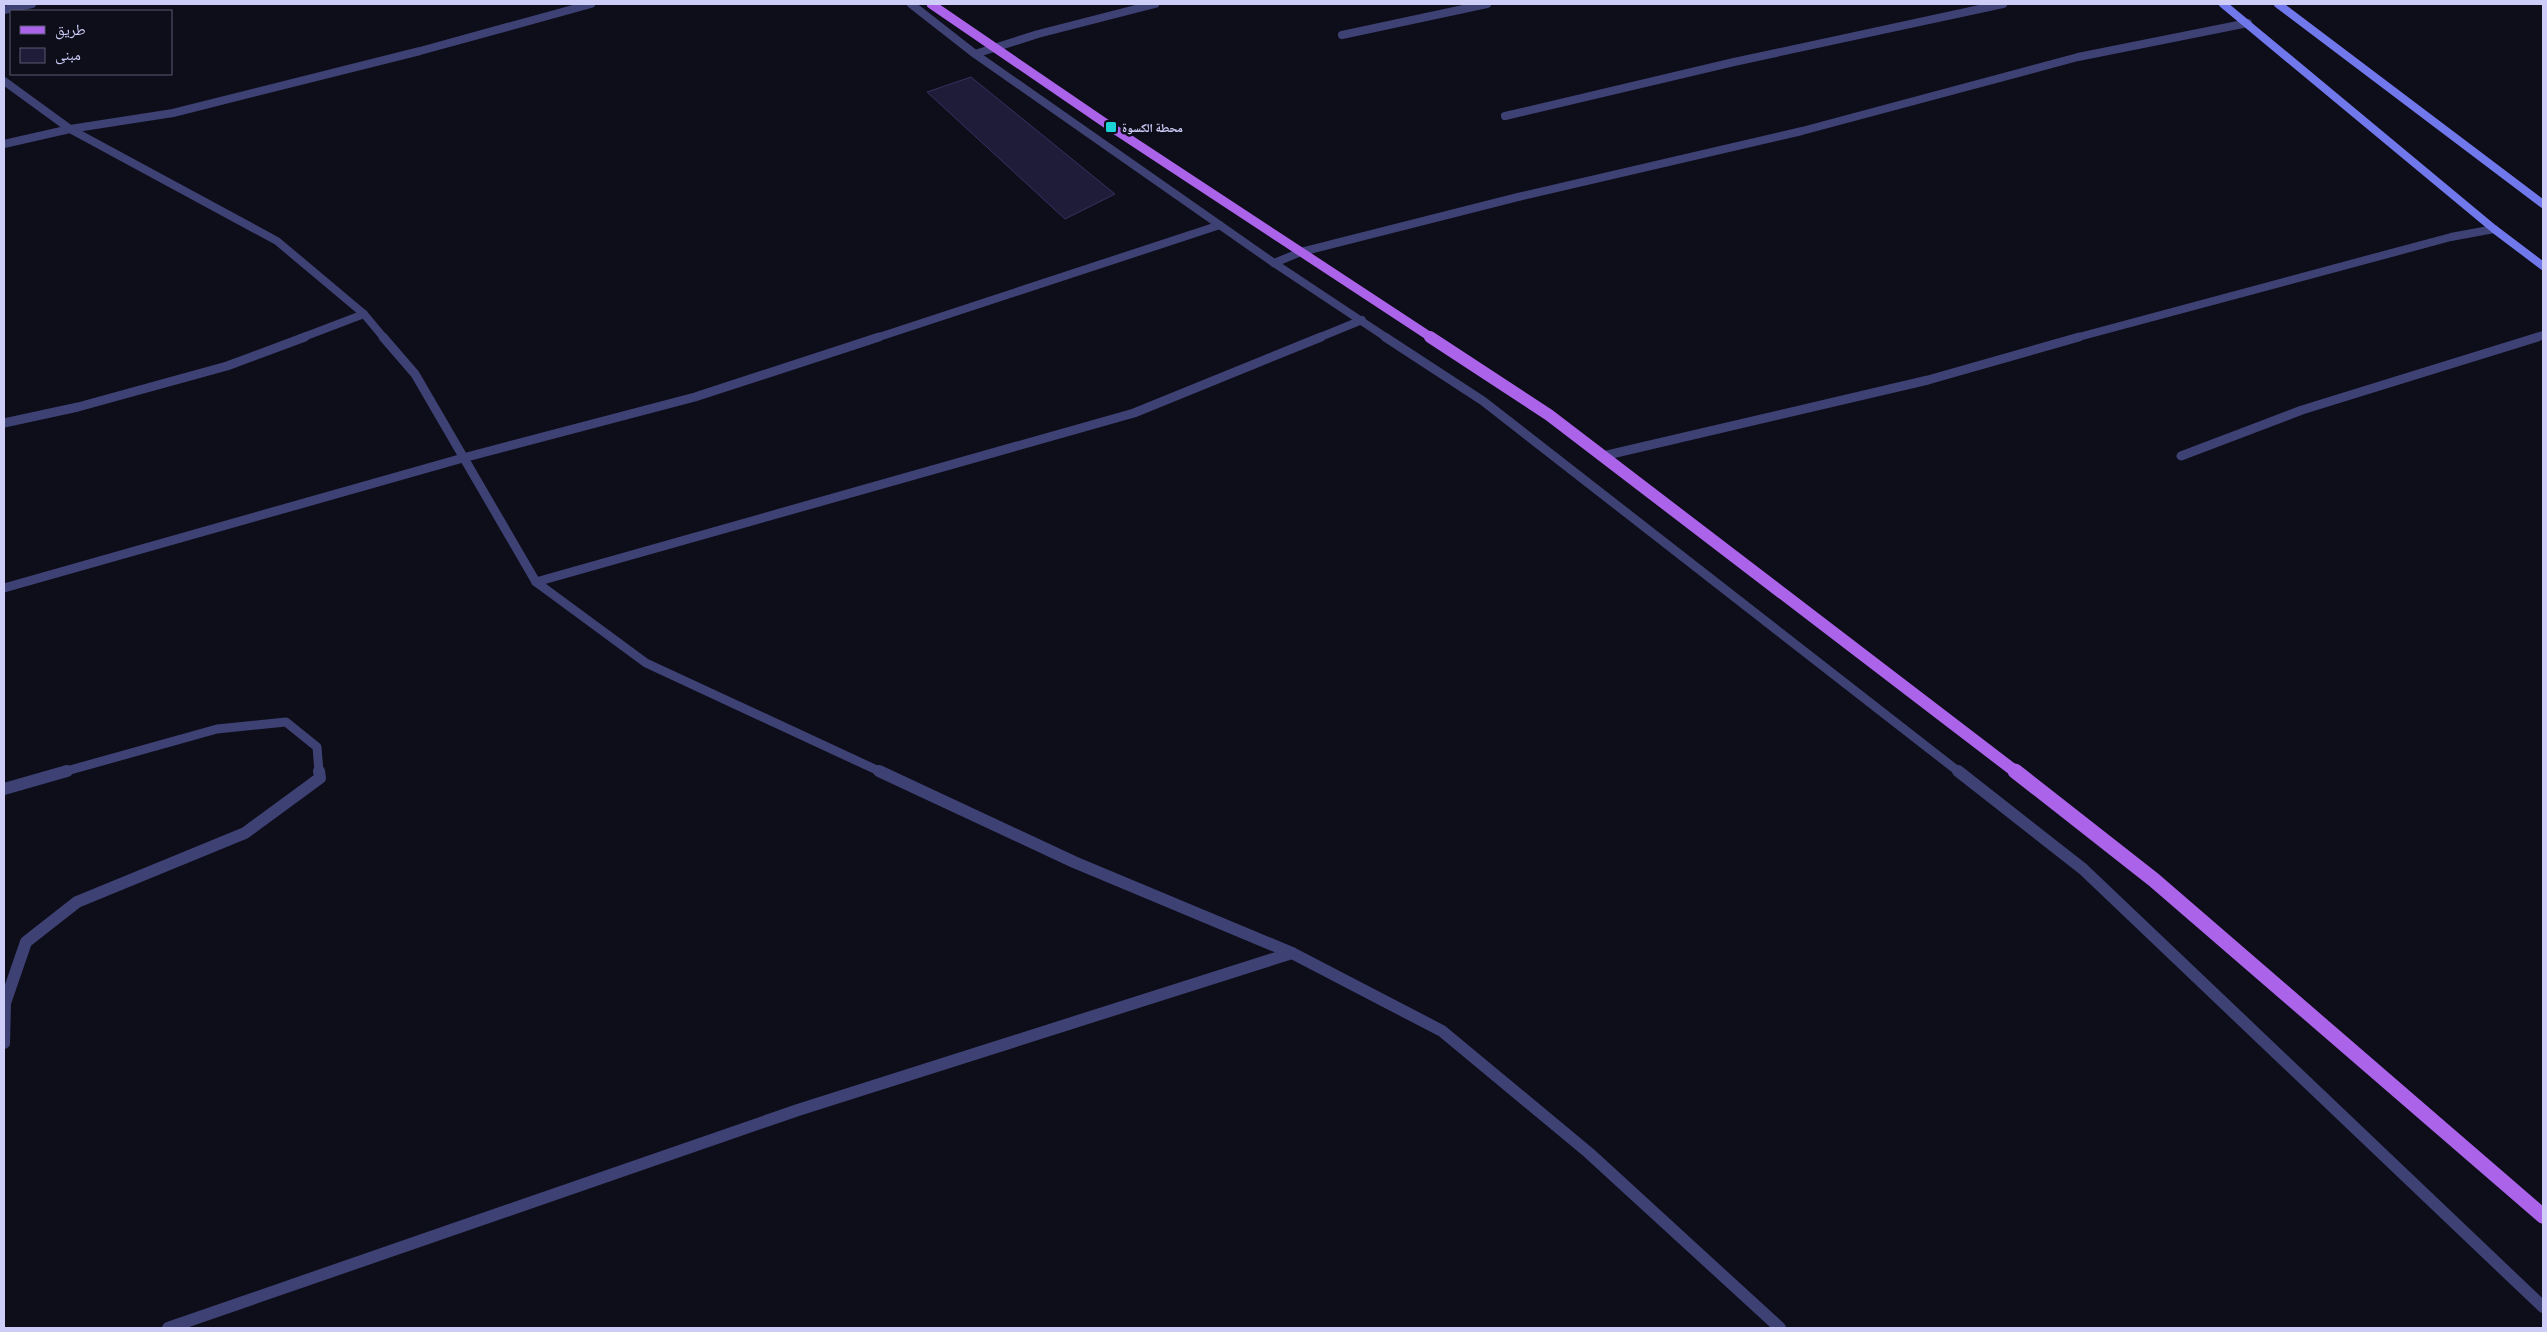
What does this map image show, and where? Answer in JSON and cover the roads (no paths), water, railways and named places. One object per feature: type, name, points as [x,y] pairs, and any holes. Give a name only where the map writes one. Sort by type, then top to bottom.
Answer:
[{"type":"main road","points":[[931,4],[1301,252],[1549,415],[1911,690],[2154,880],[2543,1216]]},
{"type":"main road","points":[[2223,4],[2494,229],[2543,266]]},
{"type":"main road","points":[[2278,4],[2543,204]]},
{"type":"street","points":[[4,10],[32,4]]},
{"type":"street","points":[[4,144],[70,128],[173,113],[420,51],[591,4]]},
{"type":"street","points":[[910,4],[975,54],[1274,263],[1483,401],[2083,869],[2543,1307]]},
{"type":"street","points":[[975,54],[993,47],[1154,4]]},
{"type":"street","points":[[1342,35],[1488,4]]},
{"type":"street","points":[[1505,116],[1877,29],[2003,4]]},
{"type":"street","points":[[1274,263],[1301,252],[1528,194],[1802,131],[2078,58],[2248,23]]},
{"type":"street","points":[[4,82],[70,128],[277,241],[364,314],[415,374],[536,582],[646,663],[1074,862],[1292,953],[1442,1030],[1589,1154],[1780,1328]]},
{"type":"street","points":[[4,588],[463,458],[695,397],[1220,225]]},
{"type":"street","points":[[1603,456],[1928,380],[2146,318],[2451,237],[2494,229]]},
{"type":"street","points":[[4,423],[78,408],[227,366],[364,314]]},
{"type":"street","points":[[536,582],[1134,413],[1362,320]]},
{"type":"street","points":[[2181,456],[2302,410],[2543,335]]},
{"type":"street","points":[[4,789],[217,729],[286,722],[317,747],[320,778],[245,833],[77,902],[26,942],[5,1003],[4,1043]]},
{"type":"street","points":[[168,1328],[798,1110],[1292,953]]},
{"type":"place","name":"محطة الكسوة","points":[[1111,127]]}]
